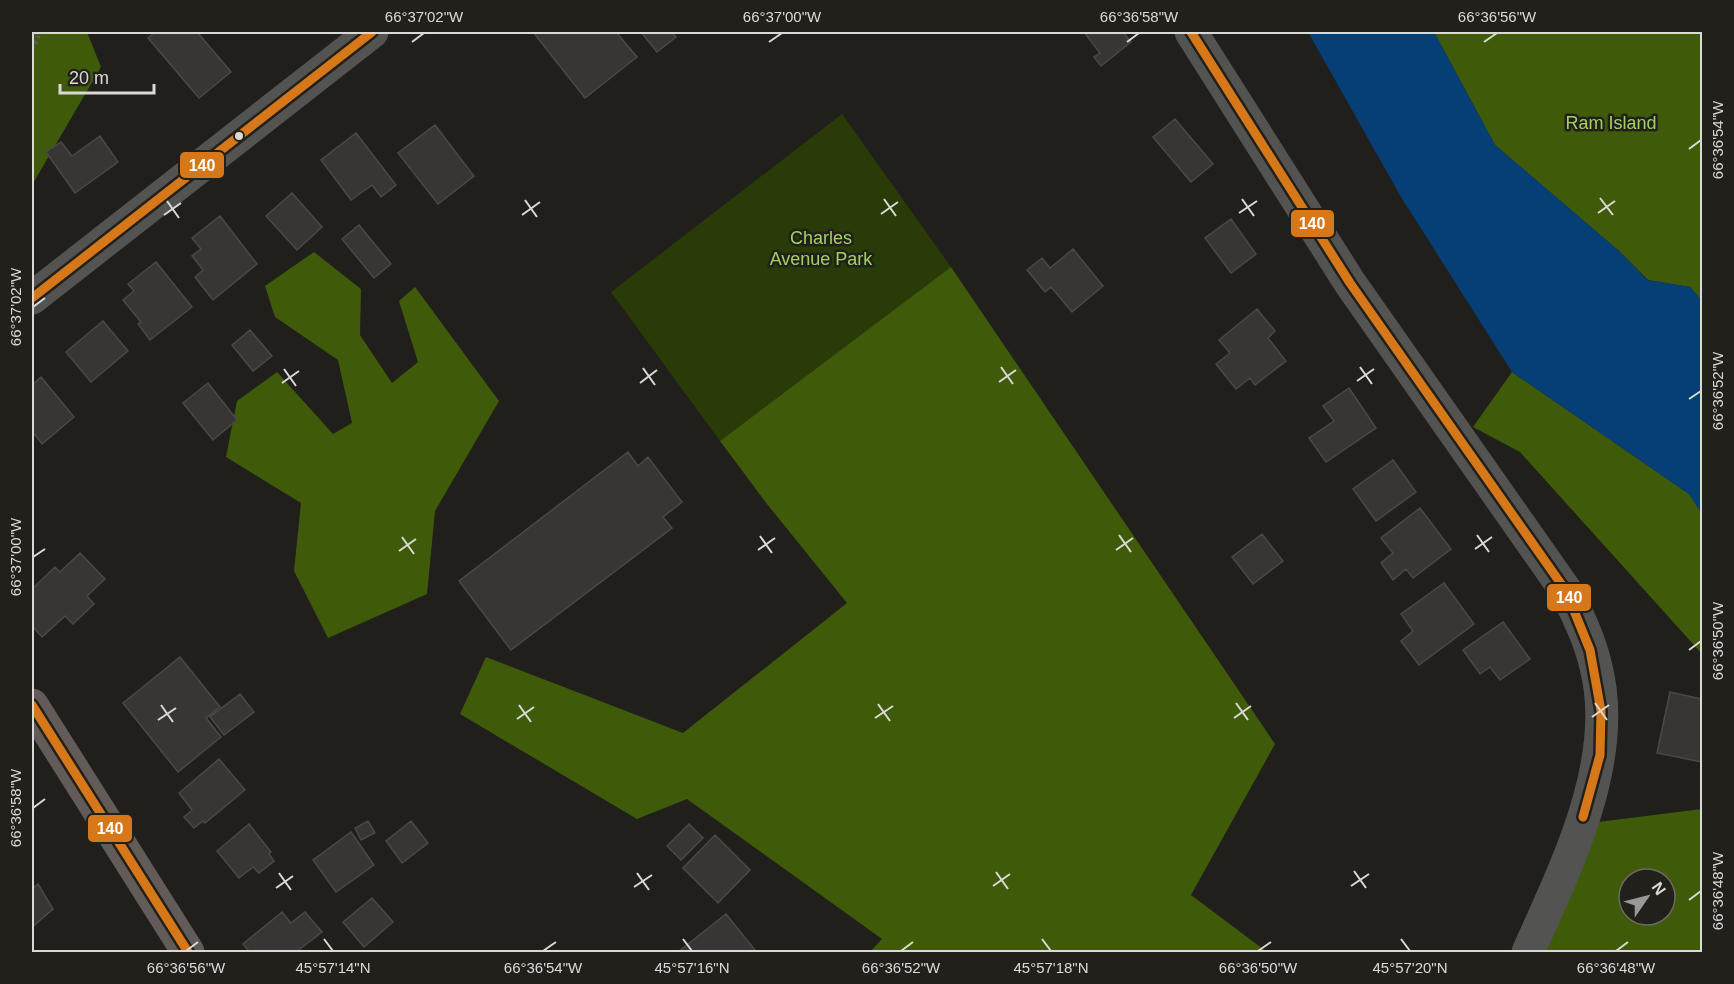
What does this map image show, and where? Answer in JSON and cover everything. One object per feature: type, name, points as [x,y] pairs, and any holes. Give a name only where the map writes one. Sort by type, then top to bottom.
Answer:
[{"type":"main road","points":[[32,705],[188,952]]},
{"type":"street","points":[[32,298],[372,32]]},
{"type":"street","points":[[1191,32],[1350,283],[1566,591],[1584,626],[1597,668],[1602,707],[1599,756],[1583,817],[1560,880],[1528,952]]},
{"type":"path","points":[[32,49],[41,32]]},
{"type":"green space","points":[[32,32],[87,32],[101,67],[32,185]]},
{"type":"green space","name":"Ram Island","points":[[1434,32],[1702,32],[1702,301],[1690,287],[1648,280],[1619,251],[1495,145]]},
{"type":"green space","name":"Charles Avenue Park","points":[[842,114],[951,267],[720,441],[611,292]]},
{"type":"green space","points":[[314,252],[361,289],[360,335],[392,383],[418,362],[399,301],[415,287],[499,401],[435,511],[427,594],[328,638],[294,571],[301,503],[226,457],[237,401],[277,372],[333,434],[352,423],[338,360],[275,317],[265,286]]},
{"type":"green space","points":[[951,267],[1275,744],[1191,895],[1267,952],[870,952],[882,939],[687,799],[637,819],[460,714],[486,657],[683,733],[847,603],[767,504],[720,441]]},
{"type":"green space","points":[[1512,372],[1689,494],[1702,514],[1702,654],[1520,452],[1473,427]]},
{"type":"green space","points":[[1702,809],[1702,952],[1525,952],[1582,824]]},
{"type":"water","points":[[1308,32],[1434,32],[1495,145],[1619,251],[1647,280],[1690,287],[1702,301],[1702,514],[1689,494],[1512,372],[1401,197]]},
{"type":"building","points":[[155,32],[197,32],[231,72],[199,98],[148,38]]},
{"type":"building","points":[[533,32],[616,32],[637,57],[585,98]]},
{"type":"building","points":[[641,32],[671,32],[676,37],[657,52]]},
{"type":"building","points":[[1084,32],[1123,32],[1131,42],[1101,66],[1094,57],[1100,53]]},
{"type":"building","points":[[1175,119],[1213,164],[1191,182],[1153,137]]},
{"type":"building","points":[[435,125],[474,176],[438,204],[398,153]]},
{"type":"building","points":[[356,133],[396,185],[381,197],[372,185],[351,200],[321,160]]},
{"type":"building","points":[[100,136],[118,162],[75,193],[46,152],[61,142],[72,156]]},
{"type":"building","points":[[292,193],[322,227],[297,250],[266,216]]},
{"type":"building","points":[[220,216],[257,264],[213,300],[195,277],[203,270],[192,256],[201,249],[192,238]]},
{"type":"building","points":[[1231,219],[1256,254],[1231,273],[1205,238]]},
{"type":"building","points":[[359,225],[391,264],[374,278],[342,239]]},
{"type":"building","points":[[1073,249],[1103,286],[1072,312],[1051,287],[1045,292],[1027,270],[1042,258],[1050,268]]},
{"type":"building","points":[[156,262],[192,307],[150,340],[138,324],[141,322],[123,300],[134,291],[128,284]]},
{"type":"building","points":[[1257,309],[1275,331],[1268,338],[1286,361],[1255,385],[1250,378],[1236,389],[1216,364],[1230,353],[1219,340]]},
{"type":"building","points":[[103,321],[128,351],[91,382],[66,352]]},
{"type":"building","points":[[250,330],[272,356],[253,371],[232,345]]},
{"type":"building","points":[[41,377],[74,417],[42,444],[32,431],[32,385]]},
{"type":"building","points":[[208,383],[237,420],[213,440],[183,403]]},
{"type":"building","points":[[1349,388],[1376,428],[1326,462],[1309,438],[1334,421],[1323,406]]},
{"type":"building","points":[[628,452],[638,466],[648,457],[682,502],[663,517],[672,528],[511,650],[459,581]]},
{"type":"building","points":[[1393,460],[1416,492],[1376,521],[1353,489]]},
{"type":"building","points":[[1420,508],[1451,549],[1413,578],[1406,569],[1393,580],[1381,563],[1393,553],[1381,538]]},
{"type":"building","points":[[1262,534],[1283,561],[1253,584],[1232,557]]},
{"type":"building","points":[[80,553],[105,579],[87,596],[94,604],[73,624],[65,616],[42,637],[32,626],[32,589],[55,567],[60,572]]},
{"type":"building","points":[[1444,583],[1474,624],[1419,665],[1401,641],[1413,631],[1401,614]]},
{"type":"building","points":[[1503,622],[1530,659],[1500,680],[1490,667],[1480,674],[1463,650]]},
{"type":"building","points":[[180,657],[220,707],[206,718],[221,737],[178,772],[123,703]]},
{"type":"building","points":[[1670,692],[1702,699],[1702,762],[1657,753]]},
{"type":"building","points":[[240,694],[254,712],[224,735],[210,717]]},
{"type":"building","points":[[219,759],[245,790],[205,823],[203,821],[194,828],[184,817],[192,810],[179,793]]},
{"type":"building","points":[[368,821],[375,833],[361,840],[355,828]]},
{"type":"building","points":[[411,821],[428,843],[402,863],[386,841]]},
{"type":"building","points":[[249,824],[271,852],[269,854],[274,861],[259,873],[253,867],[239,878],[217,851]]},
{"type":"building","points":[[689,824],[703,838],[681,860],[667,846]]},
{"type":"building","points":[[351,832],[374,865],[336,892],[313,860]]},
{"type":"building","points":[[715,835],[750,870],[718,903],[683,868]]},
{"type":"building","points":[[38,884],[53,909],[32,927],[32,889]]},
{"type":"building","points":[[372,898],[393,922],[364,947],[343,922]]},
{"type":"building","points":[[282,912],[291,923],[305,912],[322,932],[296,952],[250,952],[243,944]]},
{"type":"building","points":[[726,914],[755,950],[752,952],[678,952]]},
{"type":"transit line","name":"140","points":[[32,298],[372,32]]},
{"type":"transit line","name":"140","points":[[1191,32],[1350,283],[1566,591],[1590,650],[1601,711],[1600,755],[1583,817]]},
{"type":"transit line","name":"140","points":[[32,705],[188,952]]}]
